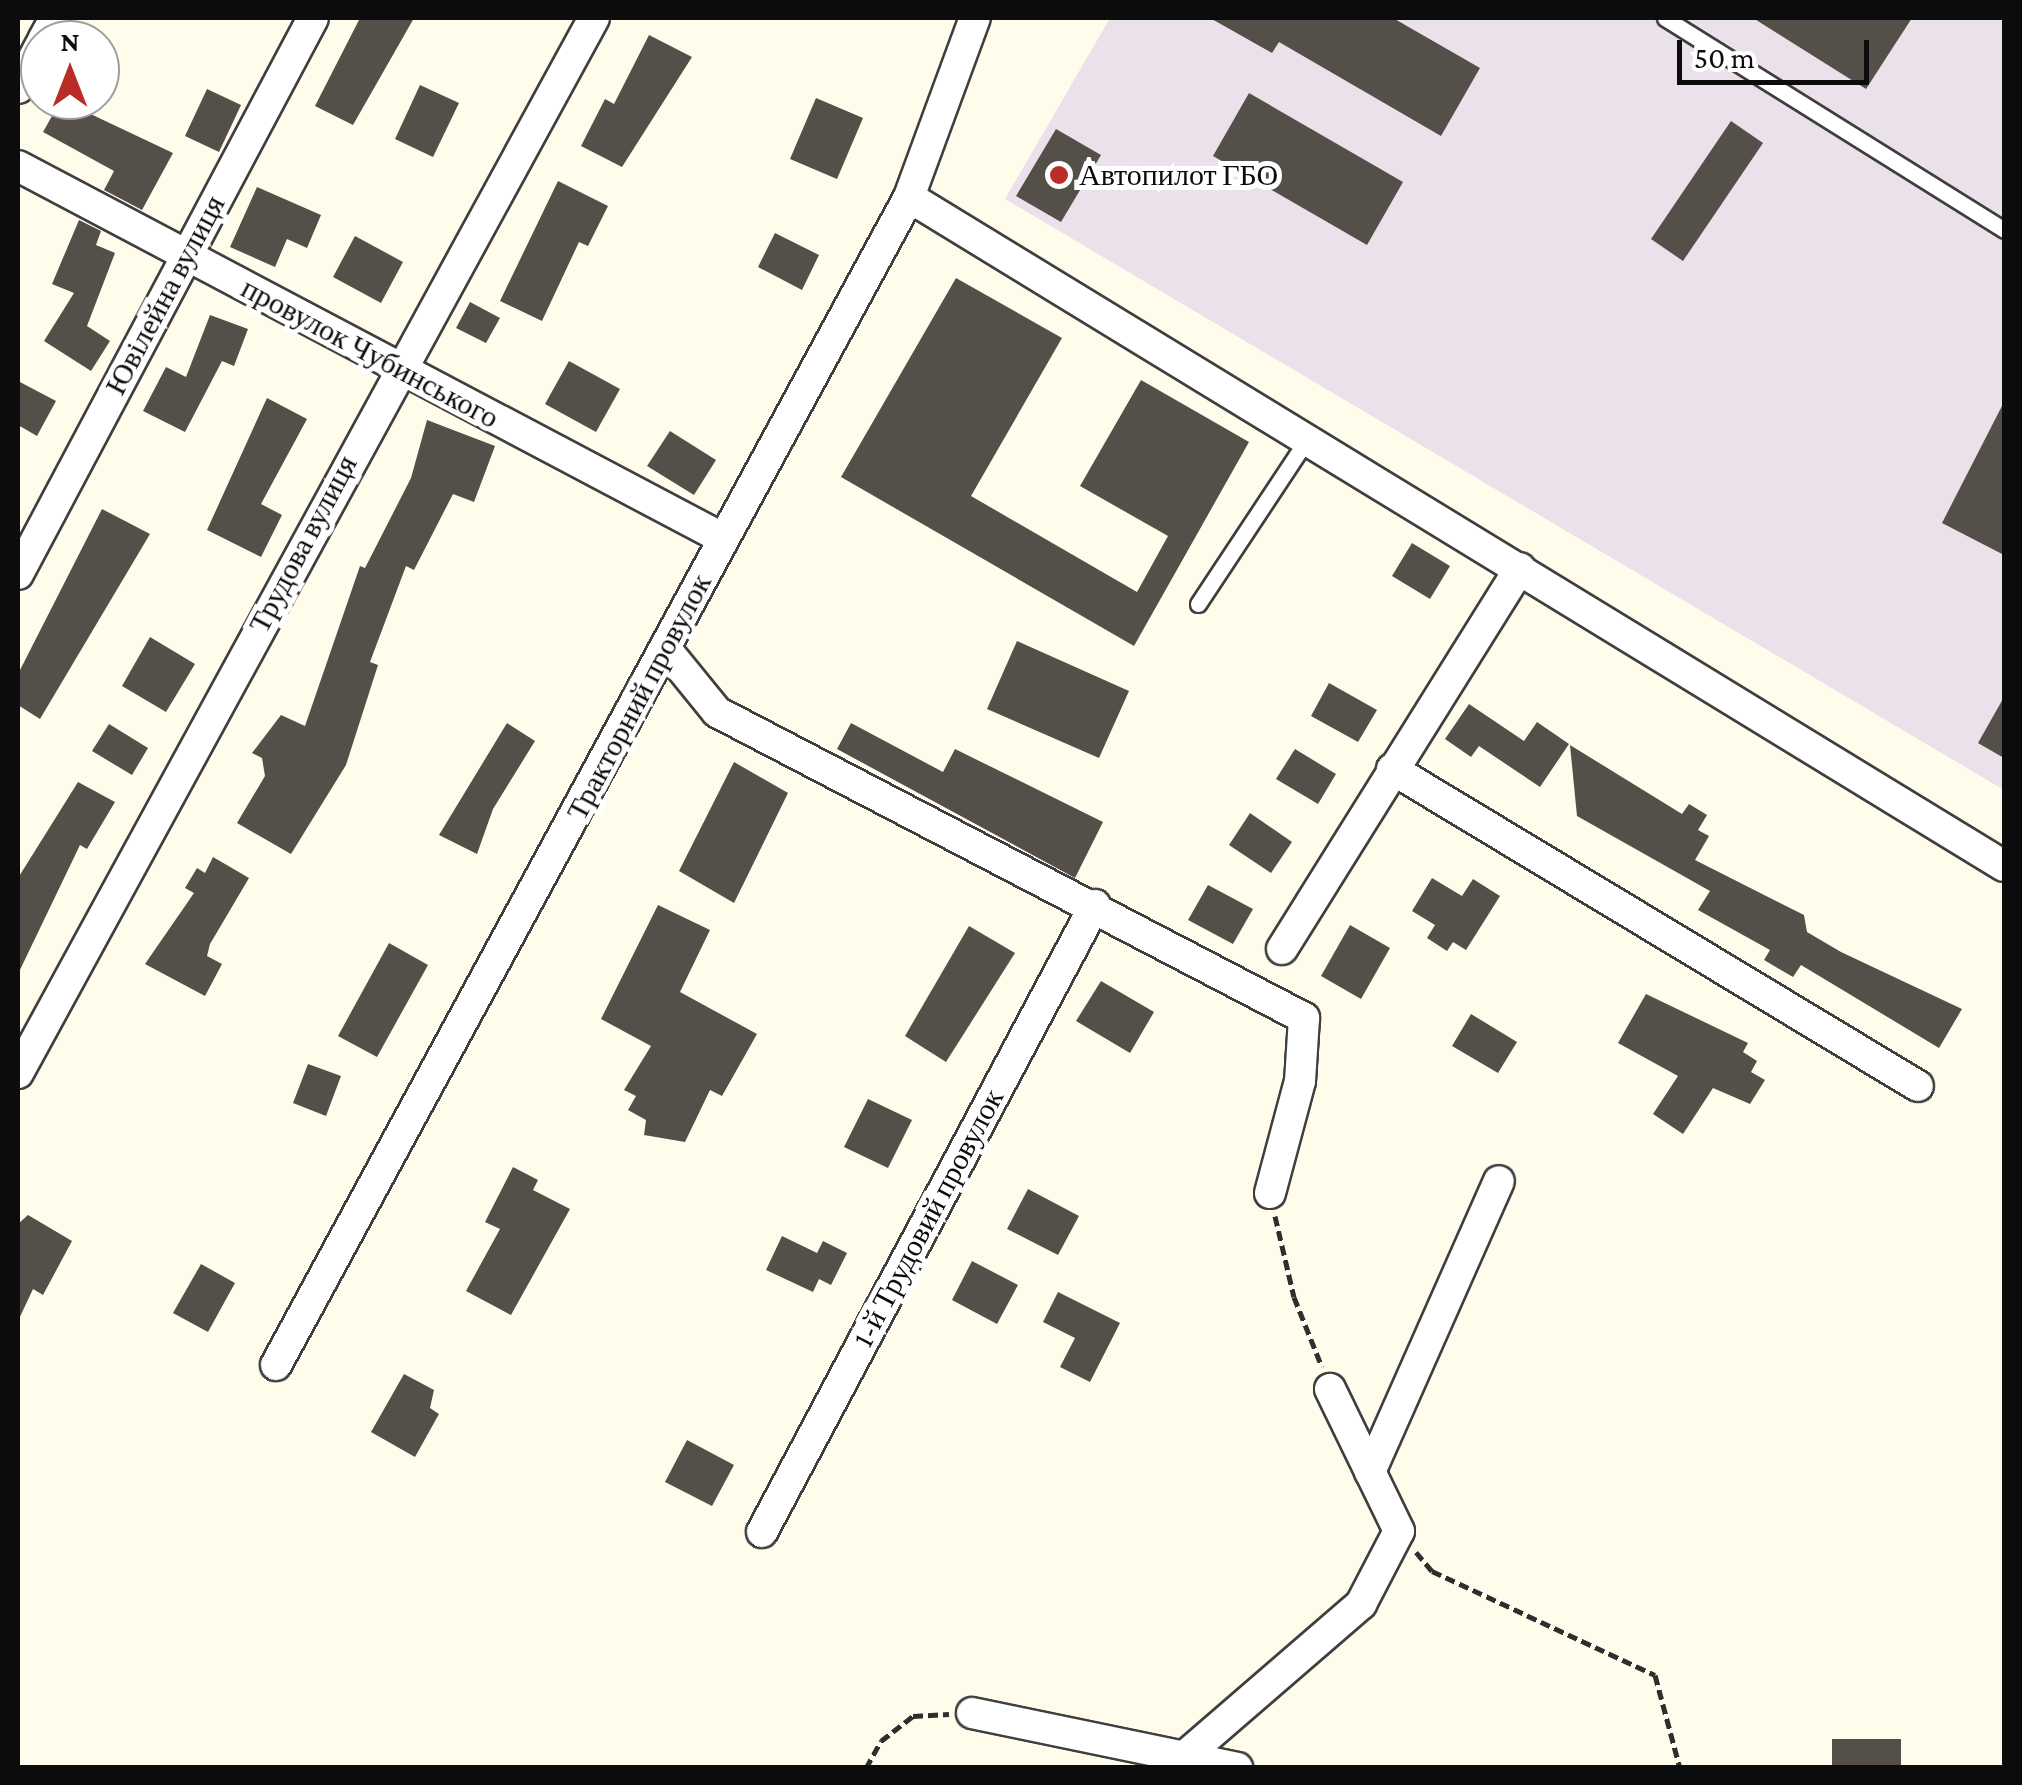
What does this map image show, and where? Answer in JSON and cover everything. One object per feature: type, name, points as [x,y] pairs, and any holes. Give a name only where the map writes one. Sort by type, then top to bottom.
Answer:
[{"type":"street","name":"Ювілейна вулиця","points":[[18,574],[312,18]]},
{"type":"street","name":"Трудова вулиця","points":[[18,1074],[398,370],[594,18]]},
{"type":"street","name":"Тракторний провулок","points":[[276,1365],[908,197],[975,18]]},
{"type":"street","name":"провулок Чубинського","points":[[18,166],[724,540]]},
{"type":"street","points":[[908,197],[2004,866]]},
{"type":"street","points":[[1282,950],[1520,568]]},
{"type":"street","points":[[664,648],[717,712],[911,818],[1095,905],[1304,1018],[1300,1081],[1270,1193]]},
{"type":"street","points":[[1392,768],[1918,1086]]},
{"type":"street","name":"1-й Трудовий провулок","points":[[762,1532],[1095,905]]},
{"type":"street","points":[[1370,1472],[1499,1181]]},
{"type":"street","points":[[1184,1756],[1361,1604],[1399,1531],[1330,1389]]},
{"type":"street","points":[[972,1713],[1236,1768]]},
{"type":"lane","points":[[1665,18],[2004,230]]},
{"type":"lane","points":[[1198,604],[1306,440]]},
{"type":"path","points":[[1270,1193],[1294,1297],[1330,1389]]},
{"type":"path","points":[[1399,1531],[1432,1571],[1654,1675],[1680,1768]]},
{"type":"path","points":[[866,1768],[881,1741],[913,1716],[972,1713]]},
{"type":"shaded area","points":[[1110,18],[2004,18],[2004,790],[1005,199]]},
{"type":"building","points":[[360,18],[414,18],[353,125],[315,106]]},
{"type":"building","points":[[1210,18],[1393,18],[1480,68],[1441,136],[1279,42],[1272,53]]},
{"type":"building","points":[[1753,18],[1912,18],[1866,89]]},
{"type":"building","points":[[649,35],[692,57],[622,167],[581,146],[605,99],[614,104]]},
{"type":"building","points":[[420,85],[459,103],[433,157],[395,139]]},
{"type":"building","points":[[207,89],[241,105],[219,152],[185,136]]},
{"type":"building","points":[[1249,93],[1403,182],[1367,245],[1213,156]]},
{"type":"building","points":[[816,98],[863,118],[837,179],[790,159]]},
{"type":"building","points":[[50,120],[103,120],[173,153],[142,210],[104,190],[114,171],[43,132]]},
{"type":"building","points":[[1731,121],[1763,143],[1683,261],[1651,239]]},
{"type":"building","points":[[1056,129],[1101,155],[1061,222],[1016,196]]},
{"type":"building","points":[[558,181],[608,206],[588,246],[579,242],[542,321],[500,301]]},
{"type":"building","points":[[257,187],[321,215],[307,248],[287,239],[275,267],[230,247]]},
{"type":"building","points":[[79,220],[101,231],[96,245],[115,253],[87,326],[110,341],[91,371],[44,341],[74,293],[52,284]]},
{"type":"building","points":[[775,233],[819,255],[802,290],[758,267]]},
{"type":"building","points":[[355,236],[403,262],[381,303],[333,277]]},
{"type":"building","points":[[956,278],[1062,338],[971,496],[1137,592],[1168,536],[1080,486],[1141,380],[1249,442],[1134,646],[841,477]]},
{"type":"building","points":[[470,302],[500,318],[486,343],[456,328]]},
{"type":"building","points":[[210,315],[248,329],[234,366],[222,361],[185,432],[143,411],[166,367],[186,377]]},
{"type":"building","points":[[569,361],[620,389],[596,432],[545,404]]},
{"type":"building","points":[[18,381],[56,401],[37,436],[18,425]]},
{"type":"building","points":[[267,398],[307,419],[261,504],[282,515],[261,557],[207,530]]},
{"type":"building","points":[[2004,402],[2004,555],[1942,523]]},
{"type":"building","points":[[427,420],[495,446],[474,502],[453,494],[414,570],[406,566],[370,662],[378,665],[346,765],[291,854],[237,823],[265,776],[262,758],[252,753],[281,715],[305,726],[360,566],[365,568],[411,478]]},
{"type":"building","points":[[670,431],[716,460],[694,495],[647,466]]},
{"type":"building","points":[[102,509],[150,534],[40,719],[18,705],[18,674]]},
{"type":"building","points":[[1412,543],[1450,566],[1430,599],[1392,576]]},
{"type":"building","points":[[150,637],[195,664],[166,712],[122,686]]},
{"type":"building","points":[[1017,641],[1129,691],[1099,758],[987,709]]},
{"type":"building","points":[[1329,683],[1377,710],[1358,742],[1311,716]]},
{"type":"building","points":[[2004,697],[2004,758],[1978,743]]},
{"type":"building","points":[[1469,704],[1524,741],[1537,722],[1569,744],[1540,787],[1479,746],[1471,757],[1445,739]]},
{"type":"building","points":[[507,723],[535,741],[493,809],[477,854],[439,835]]},
{"type":"building","points":[[851,723],[943,772],[955,749],[1103,822],[1075,878],[837,749]]},
{"type":"building","points":[[109,724],[148,748],[132,775],[92,751]]},
{"type":"building","points":[[1570,745],[1682,814],[1689,804],[1707,815],[1698,830],[1709,836],[1695,860],[1804,915],[1807,932],[1841,952],[1962,1009],[1939,1048],[1801,965],[1793,977],[1764,960],[1770,950],[1698,910],[1710,891],[1577,816]]},
{"type":"building","points":[[1295,749],[1336,774],[1318,804],[1276,779]]},
{"type":"building","points":[[734,762],[788,793],[734,903],[679,871]]},
{"type":"building","points":[[78,782],[115,802],[87,849],[80,845],[18,974],[18,878]]},
{"type":"building","points":[[1250,813],[1292,842],[1271,873],[1229,845]]},
{"type":"building","points":[[213,857],[249,878],[210,944],[207,956],[222,964],[205,996],[145,964],[194,893],[185,888],[197,868],[205,873]]},
{"type":"building","points":[[1432,878],[1462,896],[1473,879],[1500,896],[1466,950],[1453,942],[1447,951],[1427,938],[1435,925],[1412,911]]},
{"type":"building","points":[[1208,885],[1253,909],[1233,944],[1188,920]]},
{"type":"building","points":[[658,905],[710,930],[680,992],[757,1034],[722,1096],[710,1090],[685,1142],[644,1135],[646,1120],[628,1110],[636,1096],[624,1090],[651,1046],[601,1019]]},
{"type":"building","points":[[1350,925],[1390,948],[1361,999],[1321,976]]},
{"type":"building","points":[[969,926],[1015,953],[946,1062],[905,1036]]},
{"type":"building","points":[[389,943],[428,965],[377,1057],[338,1036]]},
{"type":"building","points":[[1101,981],[1154,1012],[1130,1053],[1076,1021]]},
{"type":"building","points":[[1646,994],[1748,1043],[1743,1052],[1757,1061],[1751,1072],[1765,1080],[1750,1104],[1713,1088],[1683,1134],[1653,1114],[1678,1076],[1618,1043]]},
{"type":"building","points":[[1471,1014],[1517,1042],[1498,1073],[1452,1046]]},
{"type":"building","points":[[308,1064],[341,1076],[326,1116],[293,1103]]},
{"type":"building","points":[[868,1099],[912,1120],[888,1168],[844,1147]]},
{"type":"building","points":[[513,1167],[538,1180],[533,1190],[570,1209],[511,1315],[466,1291],[500,1229],[485,1222]]},
{"type":"building","points":[[1028,1189],[1079,1216],[1058,1255],[1007,1229]]},
{"type":"building","points":[[28,1215],[72,1241],[43,1295],[33,1289],[18,1321],[18,1224]]},
{"type":"building","points":[[782,1236],[817,1253],[823,1241],[847,1253],[831,1285],[819,1279],[813,1292],[766,1270]]},
{"type":"building","points":[[972,1261],[1018,1285],[997,1324],[952,1300]]},
{"type":"building","points":[[201,1264],[235,1283],[208,1332],[173,1313]]},
{"type":"building","points":[[1058,1292],[1120,1323],[1090,1382],[1060,1367],[1075,1338],[1043,1322]]},
{"type":"building","points":[[404,1374],[434,1390],[430,1408],[439,1414],[415,1457],[371,1432]]},
{"type":"building","points":[[687,1440],[734,1465],[712,1506],[665,1482]]},
{"type":"building","points":[[1832,1739],[1901,1739],[1901,1768],[1832,1768]]},
{"type":"place","name":"Автопилот ГБО","points":[[1059,175]]}]
